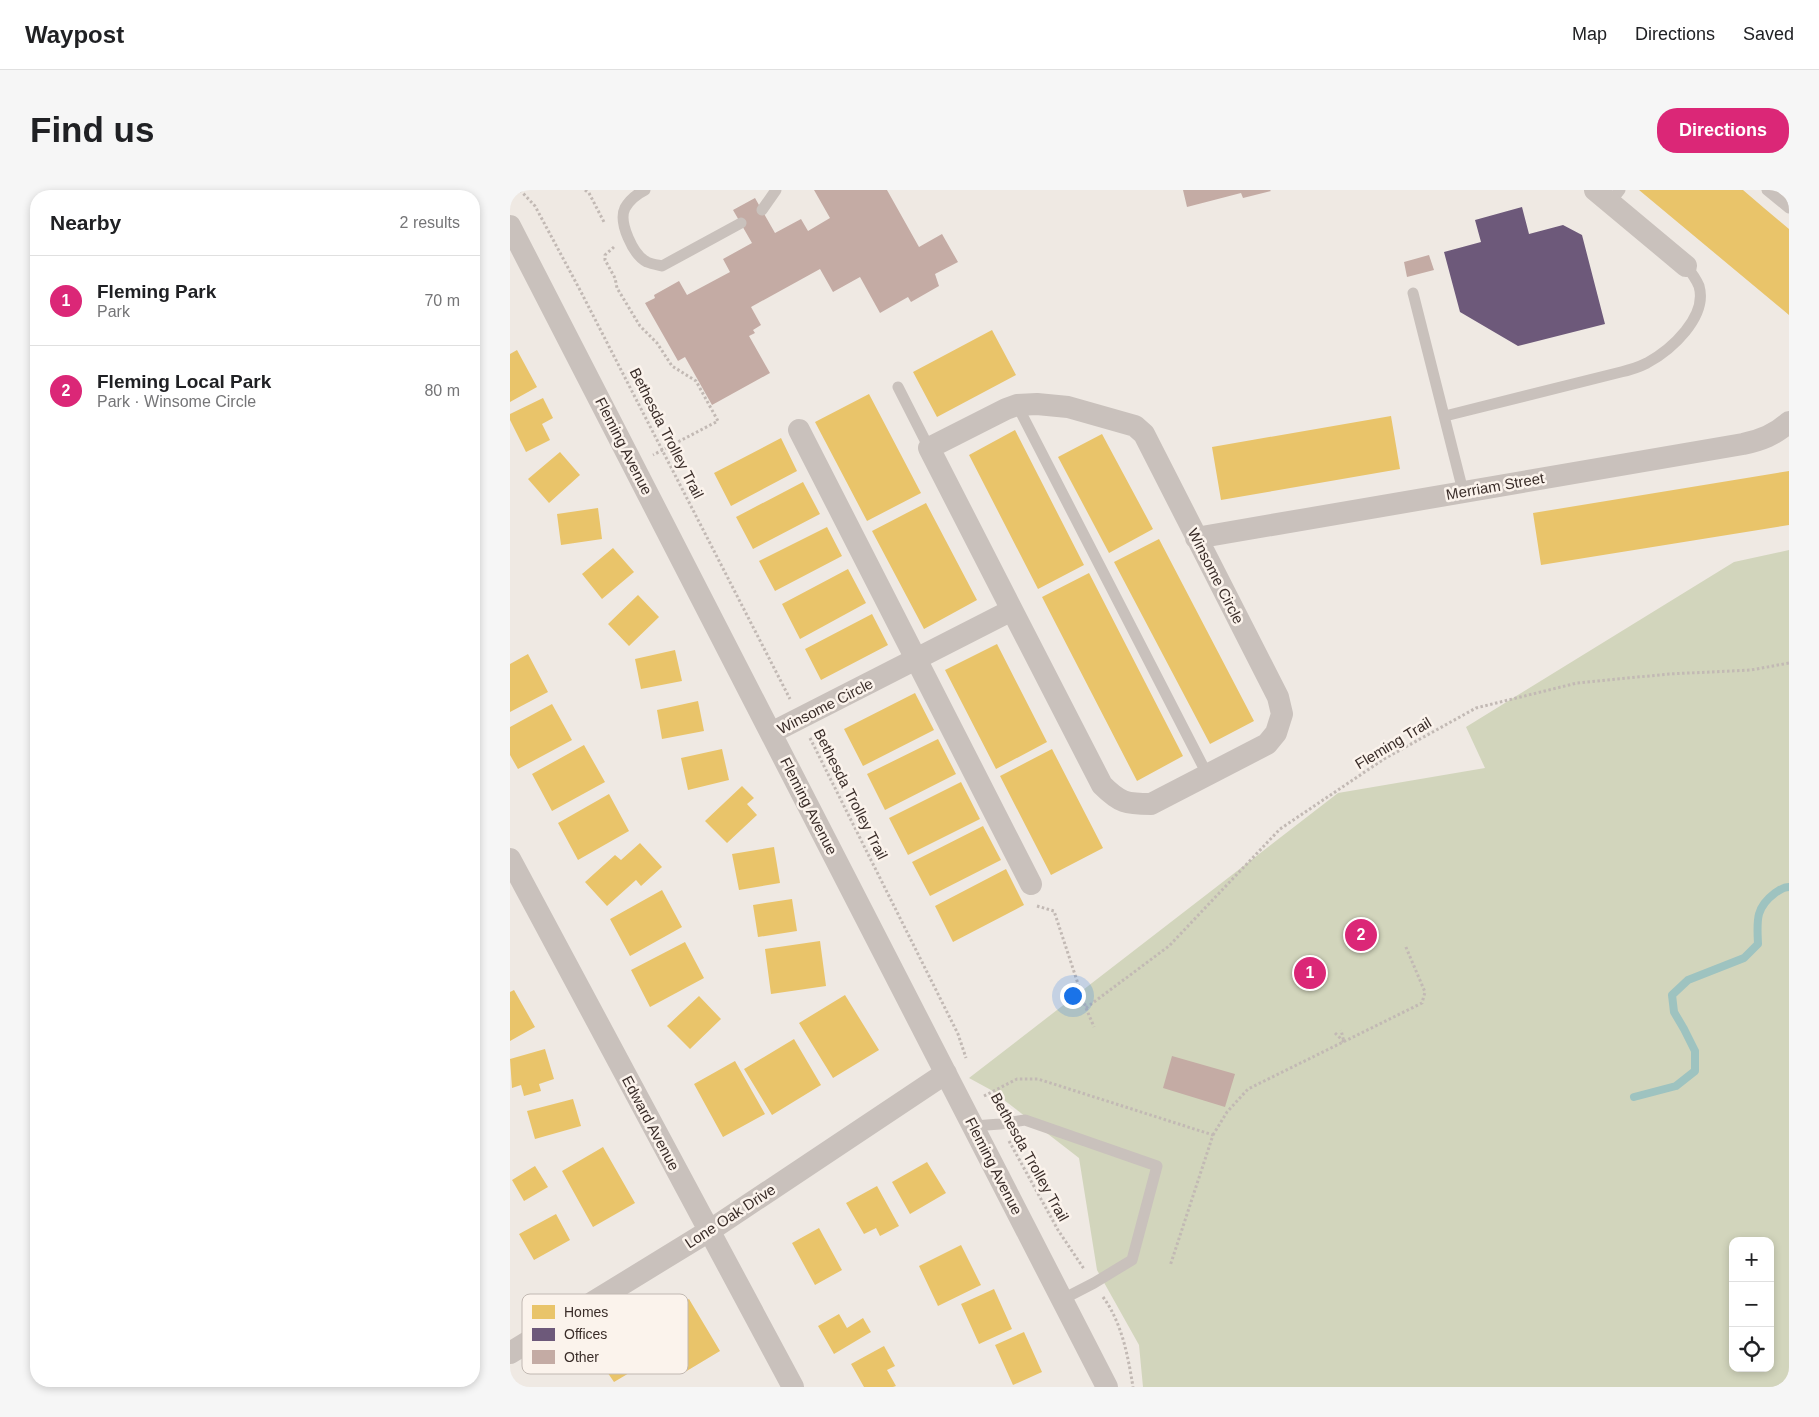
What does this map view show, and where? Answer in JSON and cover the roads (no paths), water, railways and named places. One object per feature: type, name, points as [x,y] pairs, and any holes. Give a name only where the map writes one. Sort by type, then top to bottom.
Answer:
[{"type":"street","points":[[1608,194],[1686,266]]},
{"type":"street","name":"Fleming Avenue","points":[[510,226],[1108,1387]]},
{"type":"street","name":"Winsome Circle","points":[[1037,404],[1068,408],[1134,426],[1140,430],[1144,434],[1275,689],[1282,714],[1276,732],[1267,744],[1151,804],[1132,804],[1115,798],[1102,785],[929,448],[1017,405],[1037,404]]},
{"type":"street","name":"Merriam Street","points":[[1196,538],[1743,444],[1763,440],[1789,422]]},
{"type":"street","points":[[799,430],[1031,884]]},
{"type":"street","name":"Winsome Circle","points":[[772,734],[1012,610]]},
{"type":"street","name":"Edward Avenue","points":[[510,859],[793,1387]]},
{"type":"street","name":"Lone Oak Drive","points":[[606,1294],[709,1231],[946,1073]]},
{"type":"street","name":"Lone Oak Drive","points":[[510,1353],[522,1346]]},
{"type":"lane","points":[[645,190],[634,196],[624,209],[624,224],[636,252],[646,262],[662,266],[741,223]]},
{"type":"lane","points":[[762,210],[776,190]]},
{"type":"lane","points":[[1766,190],[1789,208]]},
{"type":"lane","points":[[1445,416],[1634,369],[1660,355],[1682,335],[1691,323],[1697,309],[1700,296],[1698,286],[1686,266]]},
{"type":"lane","points":[[1413,293],[1463,492]]},
{"type":"lane","points":[[898,387],[929,448]]},
{"type":"lane","points":[[1017,405],[1207,774]]},
{"type":"lane","points":[[974,1126],[1025,1120],[1157,1166],[1132,1260],[1063,1299]]},
{"type":"waterway","points":[[1634,1097],[1676,1086],[1695,1071],[1695,1051],[1674,1012],[1672,995],[1688,980],[1744,958],[1758,944],[1758,922],[1764,904],[1775,893],[1789,887]]},
{"type":"place","name":"Fleming Local Park","points":[[1361,935]]},
{"type":"place","name":"Fleming Park","points":[[1310,973]]}]
